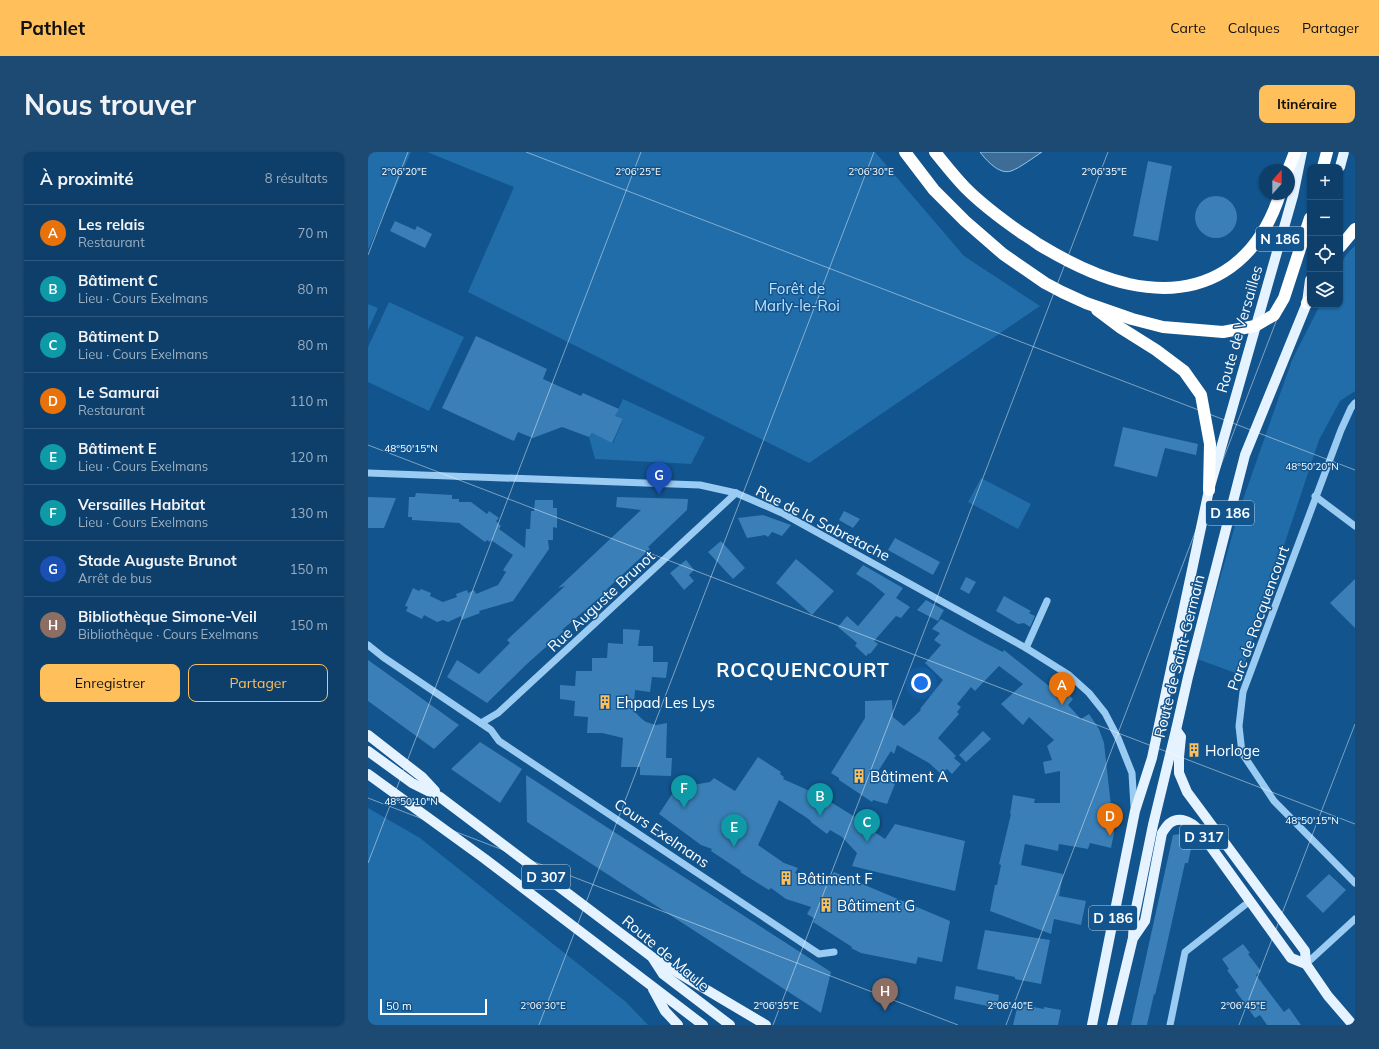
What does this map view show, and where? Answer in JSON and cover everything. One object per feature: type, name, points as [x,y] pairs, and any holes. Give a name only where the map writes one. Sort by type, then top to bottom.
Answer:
[{"type":"highway","points":[[905,152],[934,190],[965,221],[1003,254],[1044,283],[1086,302],[1132,319],[1163,327],[1223,332],[1255,326]]},
{"type":"highway","points":[[935,152],[961,183],[993,212],[1014,228],[1062,258],[1096,274],[1128,284],[1146,287],[1168,288],[1192,285],[1215,277],[1231,268],[1245,256],[1256,242],[1270,221],[1278,200]]},
{"type":"highway","points":[[1290,164],[1295,152]]},
{"type":"highway","points":[[1324,164],[1326,152]]},
{"type":"highway","name":"N 186","points":[[1255,326],[1274,315],[1284,298],[1307,227]]},
{"type":"highway","points":[[1343,243],[1355,229]]},
{"type":"highway","points":[[1086,302],[1184,371],[1201,395],[1210,444],[1209,490]]},
{"type":"main road","name":"Route de Versailles","points":[[1209,490],[1293,196],[1302,152]]},
{"type":"main road","points":[[1341,164],[1344,152]]},
{"type":"main road","name":"Route de Saint-Germain","points":[[1112,1025],[1133,938],[1134,918],[1153,825],[1188,677],[1245,455],[1307,306]]},
{"type":"main road","name":"Route de Saint-Germain","points":[[1092,1025],[1135,811],[1152,758],[1209,490]]},
{"type":"main road","name":"D 186","points":[[1176,730],[1181,736],[1179,773],[1187,792],[1197,808],[1226,844],[1305,951],[1306,964]]},
{"type":"main road","points":[[368,735],[422,777],[440,797]]},
{"type":"main road","name":"Route de Maule","points":[[368,750],[412,783],[440,797],[652,957],[662,974],[730,1025]]},
{"type":"main road","name":"D 307","points":[[368,774],[485,859],[703,1025]]},
{"type":"main road","name":"D 317","points":[[1133,938],[1144,921],[1162,833],[1169,823],[1184,820],[1193,823],[1291,958],[1306,964],[1336,1006],[1352,1025]]},
{"type":"main road","name":"D 307","points":[[652,957],[766,1025]]},
{"type":"main road","points":[[651,985],[665,1011],[678,1025]]},
{"type":"main road","points":[[1336,1006],[1346,1025]]},
{"type":"street","name":"Parc de Rocquencourt","points":[[1355,403],[1351,408],[1341,430],[1315,496],[1243,692],[1239,726],[1242,753],[1274,801],[1355,883]]},
{"type":"street","name":"Rue de la Sabretache","points":[[368,473],[692,484],[736,493],[782,513],[1026,648],[1069,675],[1089,693],[1105,713],[1118,738],[1132,773],[1135,811]]},
{"type":"street","name":"Rue Auguste Brunot","points":[[481,723],[498,713],[736,493]]},
{"type":"street","points":[[1315,496],[1355,526]]},
{"type":"street","points":[[1026,648],[1047,601]]},
{"type":"street","name":"Cours Exelmans","points":[[368,644],[383,657],[491,730],[499,741],[819,954],[834,952]]},
{"type":"street","points":[[1170,1025],[1185,952],[1250,901]]},
{"type":"street","points":[[1306,964],[1355,918]]},
{"type":"green space","points":[[368,152],[411,152],[368,250]]},
{"type":"green space","name":"Forêt de Marly-le-Roi","points":[[427,152],[875,152],[964,256],[1040,306],[809,463],[468,292],[514,187]]},
{"type":"green space","points":[[1355,246],[1355,391],[1340,401],[1319,440],[1241,675],[1197,659],[1240,508],[1292,360],[1318,308],[1343,308],[1343,261],[1348,252]]},
{"type":"green space","points":[[389,302],[464,337],[429,411],[368,382],[368,347]]},
{"type":"green space","points":[[368,304],[378,308],[368,330]]},
{"type":"green space","points":[[623,399],[705,437],[691,464],[595,459],[589,437],[592,433],[613,443],[623,420],[615,416]]},
{"type":"green space","points":[[981,478],[1031,504],[1018,529],[968,502]]},
{"type":"green space","points":[[368,808],[420,838],[626,1002],[648,1025],[368,1025]]},
{"type":"shaded area","points":[[980,152],[1042,152],[1019,167],[1006,172],[993,166]]},
{"type":"building","points":[[1148,161],[1172,166],[1158,241],[1133,236]]},
{"type":"building","points":[[1216,196],[1231,202],[1237,217],[1231,232],[1216,238],[1201,232],[1195,217],[1201,202]]},
{"type":"building","points":[[395,221],[415,230],[417,226],[432,234],[425,248],[390,231]]},
{"type":"building","points":[[476,336],[547,369],[543,379],[581,396],[583,393],[619,409],[615,416],[623,419],[612,443],[592,433],[589,437],[562,427],[533,438],[518,432],[514,441],[442,408]]},
{"type":"building","points":[[1123,427],[1198,444],[1196,455],[1165,448],[1157,477],[1114,466]]},
{"type":"building","points":[[416,493],[452,495],[452,499],[459,499],[459,502],[471,502],[487,514],[489,511],[499,518],[496,521],[501,526],[499,529],[525,548],[526,529],[530,529],[531,511],[534,511],[535,500],[553,500],[553,508],[557,508],[557,528],[553,527],[553,540],[548,540],[549,549],[513,601],[479,611],[480,613],[462,620],[461,616],[448,622],[443,620],[437,622],[424,615],[422,619],[406,611],[408,607],[405,606],[413,588],[419,591],[421,589],[431,593],[430,596],[443,602],[457,597],[456,594],[467,590],[468,593],[474,590],[476,594],[498,585],[506,572],[503,570],[513,555],[491,540],[490,542],[487,540],[485,542],[459,523],[412,520],[412,517],[408,517],[409,497],[415,497]]},
{"type":"building","points":[[368,497],[396,498],[384,528],[368,528]]},
{"type":"building","points":[[617,497],[688,499],[687,510],[648,547],[650,549],[606,590],[607,591],[562,630],[564,631],[528,663],[487,703],[447,677],[457,660],[479,674],[510,643],[507,640],[565,586],[558,588],[641,510],[616,507]]},
{"type":"building","points":[[844,511],[860,519],[853,528],[839,520]]},
{"type":"building","points":[[763,515],[791,525],[782,536],[772,532],[768,537],[765,535],[747,538],[738,518]]},
{"type":"building","points":[[895,538],[940,562],[933,575],[888,550]]},
{"type":"building","points":[[721,541],[745,568],[733,579],[708,552]]},
{"type":"building","points":[[796,559],[834,591],[812,615],[776,583]]},
{"type":"building","points":[[686,560],[694,570],[689,575],[694,581],[684,590],[670,573]]},
{"type":"building","points":[[863,565],[903,588],[896,598],[910,607],[901,618],[896,616],[874,641],[878,644],[870,654],[869,653],[866,656],[855,646],[857,643],[838,627],[847,616],[858,626],[885,594],[856,574]]},
{"type":"building","points":[[966,577],[976,582],[969,594],[960,589]]},
{"type":"building","points":[[1355,579],[1355,628],[1330,603]]},
{"type":"building","points":[[1004,596],[1031,611],[1029,613],[1035,616],[1030,627],[1024,623],[1018,624],[996,611]]},
{"type":"building","points":[[926,600],[944,610],[938,621],[917,610]]},
{"type":"building","points":[[941,619],[1003,652],[1004,650],[1049,686],[1054,680],[1073,699],[1068,705],[1081,719],[1089,714],[1099,729],[1104,743],[1114,833],[1111,848],[1090,843],[1088,849],[1059,844],[1058,851],[1025,844],[1021,865],[1063,874],[1059,896],[1086,901],[1081,925],[1054,919],[1051,934],[990,911],[1001,865],[999,864],[1011,814],[1013,795],[1035,799],[1034,803],[1060,803],[1060,771],[1045,774],[1043,762],[1052,760],[1047,746],[1054,740],[1029,717],[1023,725],[1001,704],[1023,684],[999,666],[975,691],[971,687],[957,704],[961,707],[957,712],[959,714],[938,738],[956,756],[954,758],[961,764],[952,774],[947,769],[941,774],[929,763],[897,745],[894,754],[891,751],[877,773],[895,784],[887,804],[873,800],[872,802],[831,773],[865,718],[865,701],[892,700],[893,717],[904,726],[921,710],[920,709],[943,680],[925,663],[941,645],[934,640],[940,633],[932,629]]},
{"type":"building","name":"Ehpad Les Lys","points":[[623,629],[640,630],[638,646],[653,646],[653,662],[668,662],[666,678],[652,677],[650,692],[635,690],[634,704],[635,712],[646,722],[656,725],[667,723],[666,758],[672,758],[671,776],[640,775],[640,767],[621,767],[623,738],[602,733],[587,733],[588,717],[574,716],[575,701],[560,699],[560,685],[575,686],[576,671],[592,671],[592,658],[607,658],[608,643],[623,644]]},
{"type":"building","points":[[368,660],[459,725],[434,749],[368,701]]},
{"type":"building","points":[[983,731],[991,739],[966,762],[959,755]]},
{"type":"building","points":[[480,742],[522,769],[500,803],[451,769]]},
{"type":"building","points":[[758,757],[781,772],[780,774],[784,777],[783,779],[821,796],[855,817],[854,818],[885,839],[895,824],[965,841],[955,891],[852,866],[857,853],[842,837],[830,830],[827,834],[804,816],[779,800],[758,845],[784,863],[798,868],[795,873],[826,884],[834,872],[950,921],[942,962],[918,957],[916,964],[861,953],[851,948],[852,947],[813,922],[815,919],[807,914],[811,907],[786,899],[771,888],[769,890],[740,872],[741,871],[711,851],[712,849],[701,845],[659,814],[676,788],[710,782],[714,778],[735,791]]},
{"type":"building","points":[[526,775],[831,972],[821,1013],[527,822]]},
{"type":"building","points":[[1189,833],[1196,841],[1192,844],[1188,863],[1185,863],[1147,1025],[1131,1025],[1173,835]]},
{"type":"building","points":[[1329,874],[1346,890],[1323,913],[1306,896]]},
{"type":"building","points":[[985,930],[1050,940],[1041,984],[977,969]]},
{"type":"building","points":[[1243,944],[1250,953],[1248,954],[1261,971],[1256,975],[1284,1012],[1289,1008],[1301,1025],[1267,1025],[1260,1015],[1255,1018],[1235,990],[1239,987],[1227,970],[1229,969],[1222,959]]},
{"type":"building","points":[[956,986],[999,995],[997,1008],[954,999]]},
{"type":"building","points":[[1018,1004],[1044,1009],[1044,1007],[1061,1010],[1058,1025],[1013,1025]]},
{"type":"place","name":"Stade Auguste Brunot","points":[[659,495]]},
{"type":"place","name":"Ehpad Les Lys","points":[[605,702]]},
{"type":"place","name":"Les relais","points":[[1062,705]]},
{"type":"place","name":"Horloge","points":[[1194,750]]},
{"type":"place","name":"Bâtiment A","points":[[859,776]]},
{"type":"place","name":"Versailles Habitat","points":[[684,808]]},
{"type":"place","name":"Bâtiment C","points":[[820,816]]},
{"type":"place","name":"Le Samurai","points":[[1110,836]]},
{"type":"place","name":"Bâtiment D","points":[[867,842]]},
{"type":"place","name":"Bâtiment E","points":[[734,847]]},
{"type":"place","name":"Bâtiment F","points":[[786,878]]},
{"type":"place","name":"Bâtiment G","points":[[826,905]]},
{"type":"place","name":"Bibliothèque Simone-Veil","points":[[885,1011]]},
{"type":"district","name":"ROCQUENCOURT","points":[[803,670]]}]
